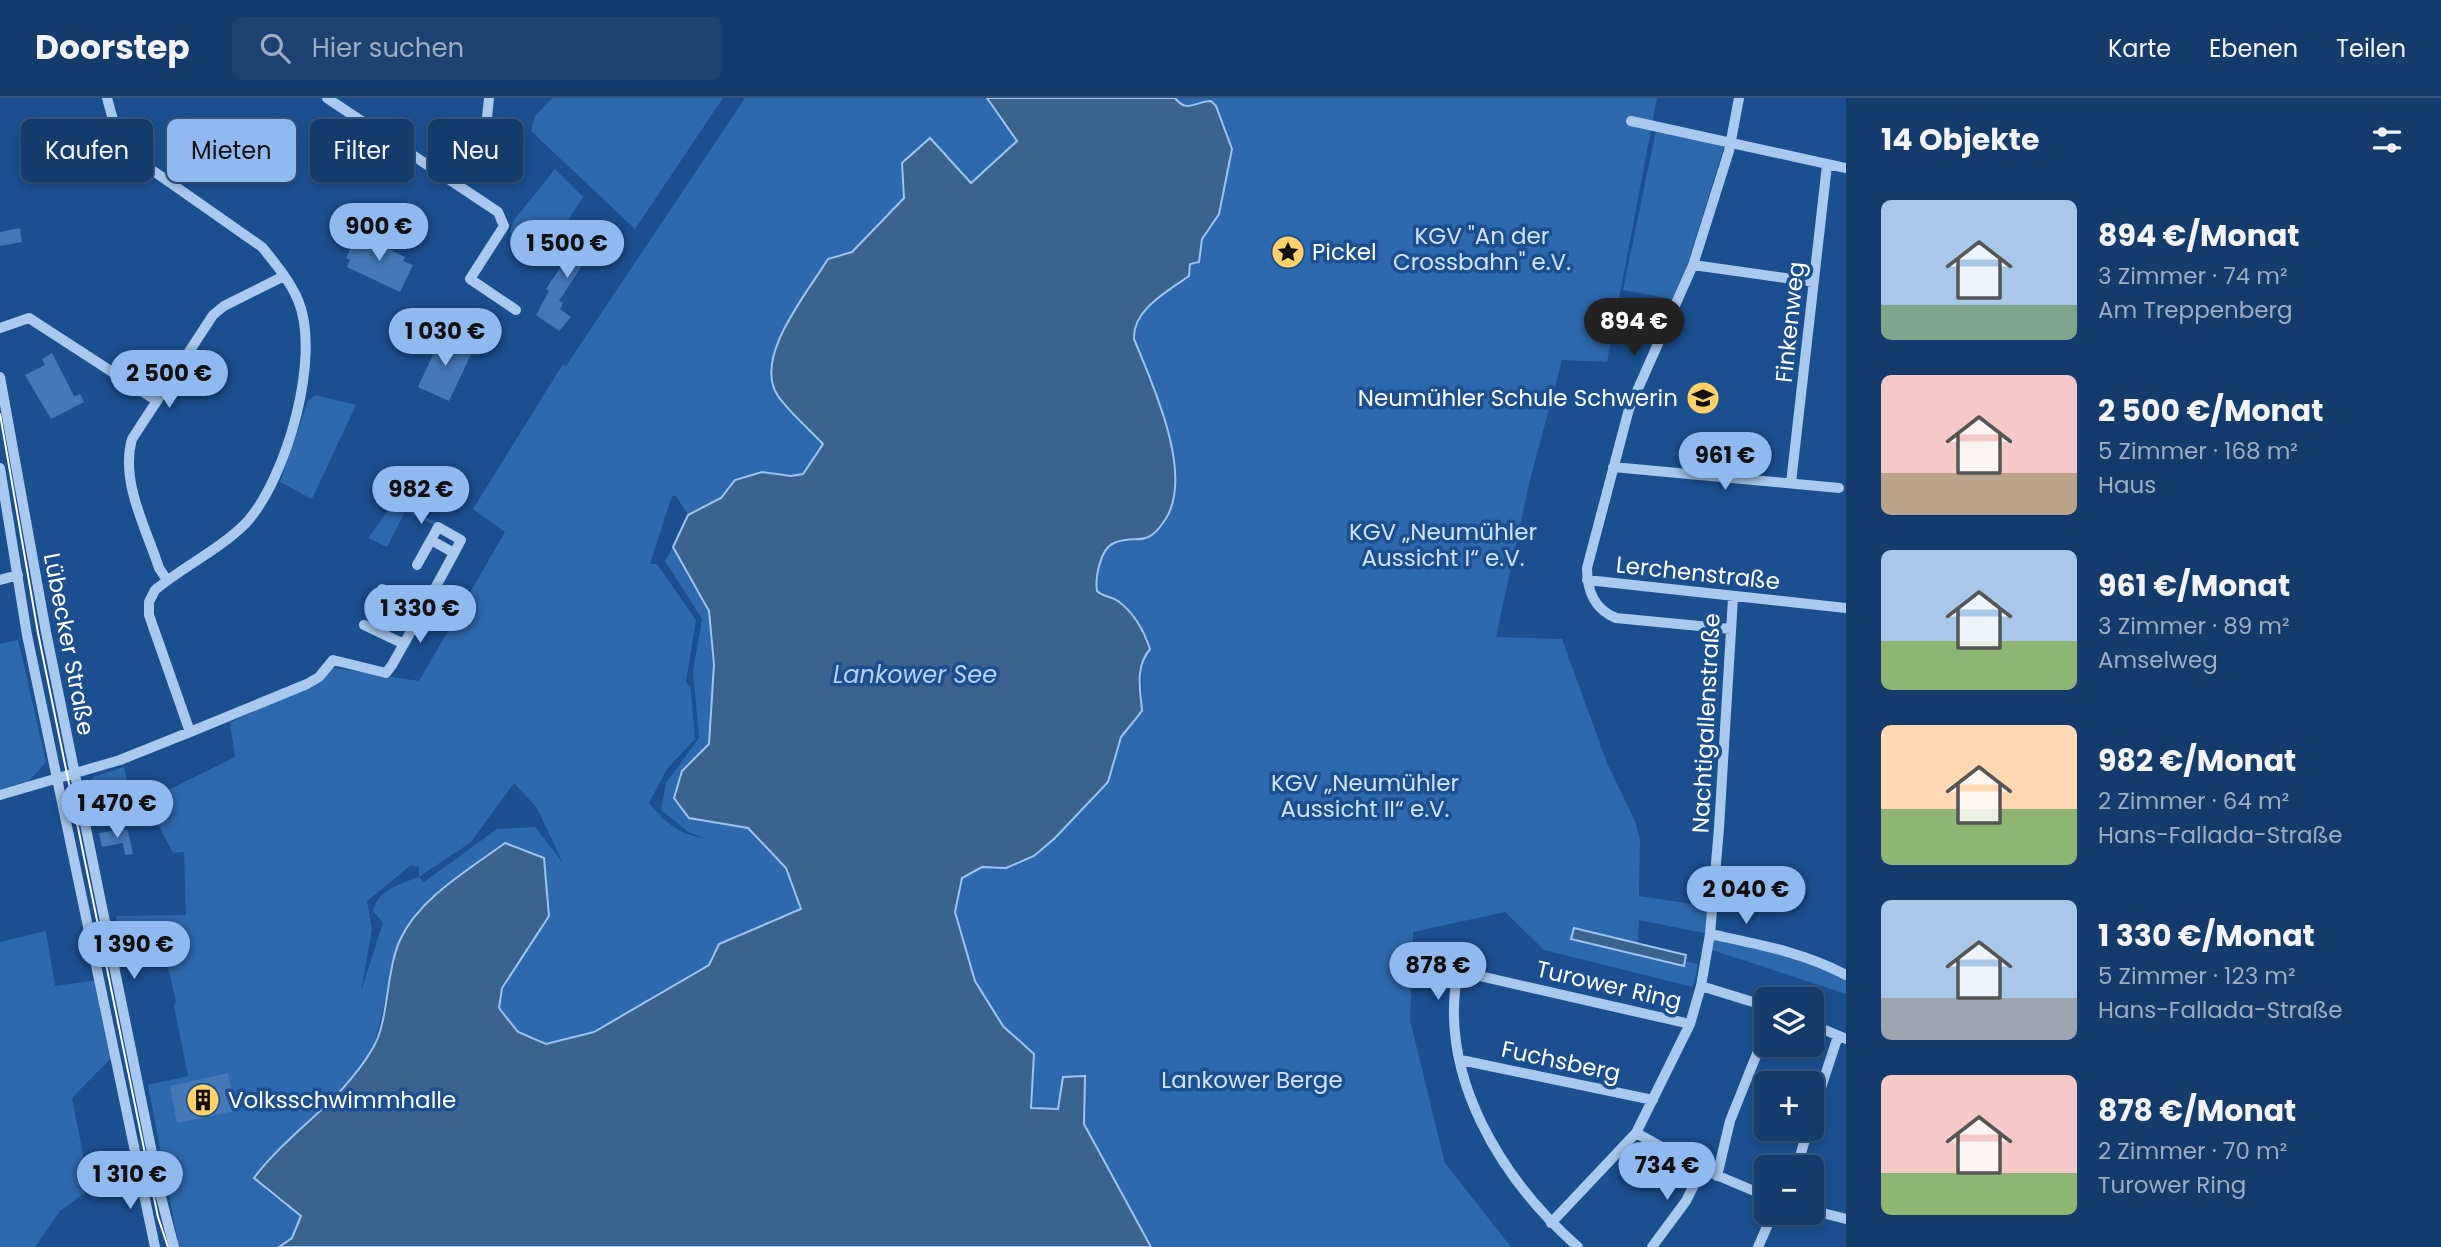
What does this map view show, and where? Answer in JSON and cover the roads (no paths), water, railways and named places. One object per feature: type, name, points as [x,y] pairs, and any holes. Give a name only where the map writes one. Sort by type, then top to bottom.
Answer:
[{"type":"street","points":[[327,98],[428,166]]},
{"type":"street","points":[[487,119],[489,98]]},
{"type":"street","points":[[1587,580],[1592,542],[1635,394],[1693,265],[1730,144],[1739,98]]},
{"type":"street","points":[[107,100],[118,138],[132,156],[262,247],[284,276],[303,316],[307,369],[305,384],[272,485],[238,530],[167,580],[155,590],[149,602],[149,614],[190,733]]},
{"type":"street","points":[[1631,121],[1846,168]]},
{"type":"street","name":"Finkenweg","points":[[1791,483],[1827,165]]},
{"type":"street","points":[[451,182],[503,219],[504,226],[470,279],[516,310]]},
{"type":"street","points":[[1693,265],[1814,282]]},
{"type":"street","points":[[167,580],[159,568],[127,467],[132,439],[213,315],[224,306],[284,276]]},
{"type":"street","points":[[0,328],[29,318],[156,401]]},
{"type":"street","name":"Lübecker Straße","points":[[0,377],[75,772],[161,1197],[174,1247]]},
{"type":"street","points":[[1613,467],[1839,488]]},
{"type":"street","name":"Lübecker Straße","points":[[0,468],[57,778],[155,1247]]},
{"type":"street","points":[[0,795],[120,760],[190,733],[307,684],[319,677],[333,660],[386,673],[461,540],[438,527],[417,565]]},
{"type":"street","points":[[0,580],[18,575]]},
{"type":"street","name":"Lerchenstraße","points":[[1587,580],[1732,598],[1846,608]]},
{"type":"street","name":"Lerchenstraße","points":[[1587,580],[1601,612],[1616,618],[1731,629]]},
{"type":"street","points":[[382,589],[422,610]]},
{"type":"street","name":"Nachtigallenstraße","points":[[1551,1223],[1636,1133],[1690,1024],[1701,986],[1710,934],[1732,598]]},
{"type":"street","points":[[364,625],[404,644]]},
{"type":"street","points":[[1710,934],[1776,947],[1820,961],[1846,975]]},
{"type":"street","name":"Turower Ring","points":[[1578,1247],[1551,1223],[1520,1188],[1495,1150],[1475,1108],[1461,1060],[1452,1014],[1458,971],[1690,1024]]},
{"type":"street","points":[[1701,986],[1754,1002]]},
{"type":"street","points":[[1824,1030],[1842,1038],[1824,1084]]},
{"type":"street","points":[[1717,1175],[1730,1121],[1756,1057]]},
{"type":"street","name":"Fuchsberg","points":[[1461,1060],[1653,1100]]},
{"type":"street","points":[[1636,1133],[1657,1147],[1754,1191]]},
{"type":"street","points":[[1652,1247],[1686,1201],[1702,1169]]},
{"type":"street","points":[[1824,1213],[1846,1219]]},
{"type":"street","points":[[1758,1247],[1768,1225]]},
{"type":"water","name":"Lankower See","points":[[987,98],[1175,98],[1188,106],[1211,101],[1216,106],[1232,149],[1219,214],[1202,239],[1199,262],[1190,264],[1189,276],[1145,310],[1135,329],[1134,339],[1168,429],[1175,479],[1173,501],[1165,520],[1152,535],[1141,539],[1122,540],[1109,546],[1100,564],[1097,591],[1123,605],[1141,629],[1150,649],[1140,670],[1142,711],[1121,737],[1108,782],[1055,838],[1034,856],[1006,868],[982,867],[962,878],[955,912],[975,981],[1003,1026],[1034,1054],[1031,1108],[1058,1109],[1063,1077],[1085,1076],[1084,1124],[1151,1247],[279,1247],[292,1238],[301,1216],[254,1178],[283,1145],[346,1085],[373,1048],[382,1024],[395,952],[409,925],[446,886],[505,843],[544,858],[549,916],[502,988],[499,1008],[518,1032],[546,1044],[594,1032],[709,965],[719,944],[801,909],[786,868],[748,828],[689,818],[674,798],[682,771],[709,744],[714,664],[709,611],[673,547],[688,515],[721,498],[735,480],[762,472],[791,476],[803,474],[823,444],[778,396],[772,381],[772,363],[786,326],[828,259],[852,252],[904,198],[902,163],[930,138],[971,183],[1017,141]]},
{"type":"water","points":[[1574,928],[1686,955],[1684,966],[1571,939]]},
{"type":"tram line","points":[[0,414],[38,633],[158,1217],[168,1247]]},
{"type":"place","name":"Pickel","points":[[1288,252]]},
{"type":"place","name":"Neumühler Schule Schwerin","points":[[1703,398]]},
{"type":"place","name":"Volksschwimmhalle","points":[[203,1100]]},
{"type":"park label","name":"KGV \"An der Crossbahn\" e.V.","points":[[1482,249]]},
{"type":"park label","name":"KGV „Neumühler Aussicht I“ e.V.","points":[[1443,545]]},
{"type":"park label","name":"KGV „Neumühler Aussicht II“ e.V.","points":[[1365,796]]},
{"type":"park label","name":"Lankower Berge","points":[[1252,1080]]}]
